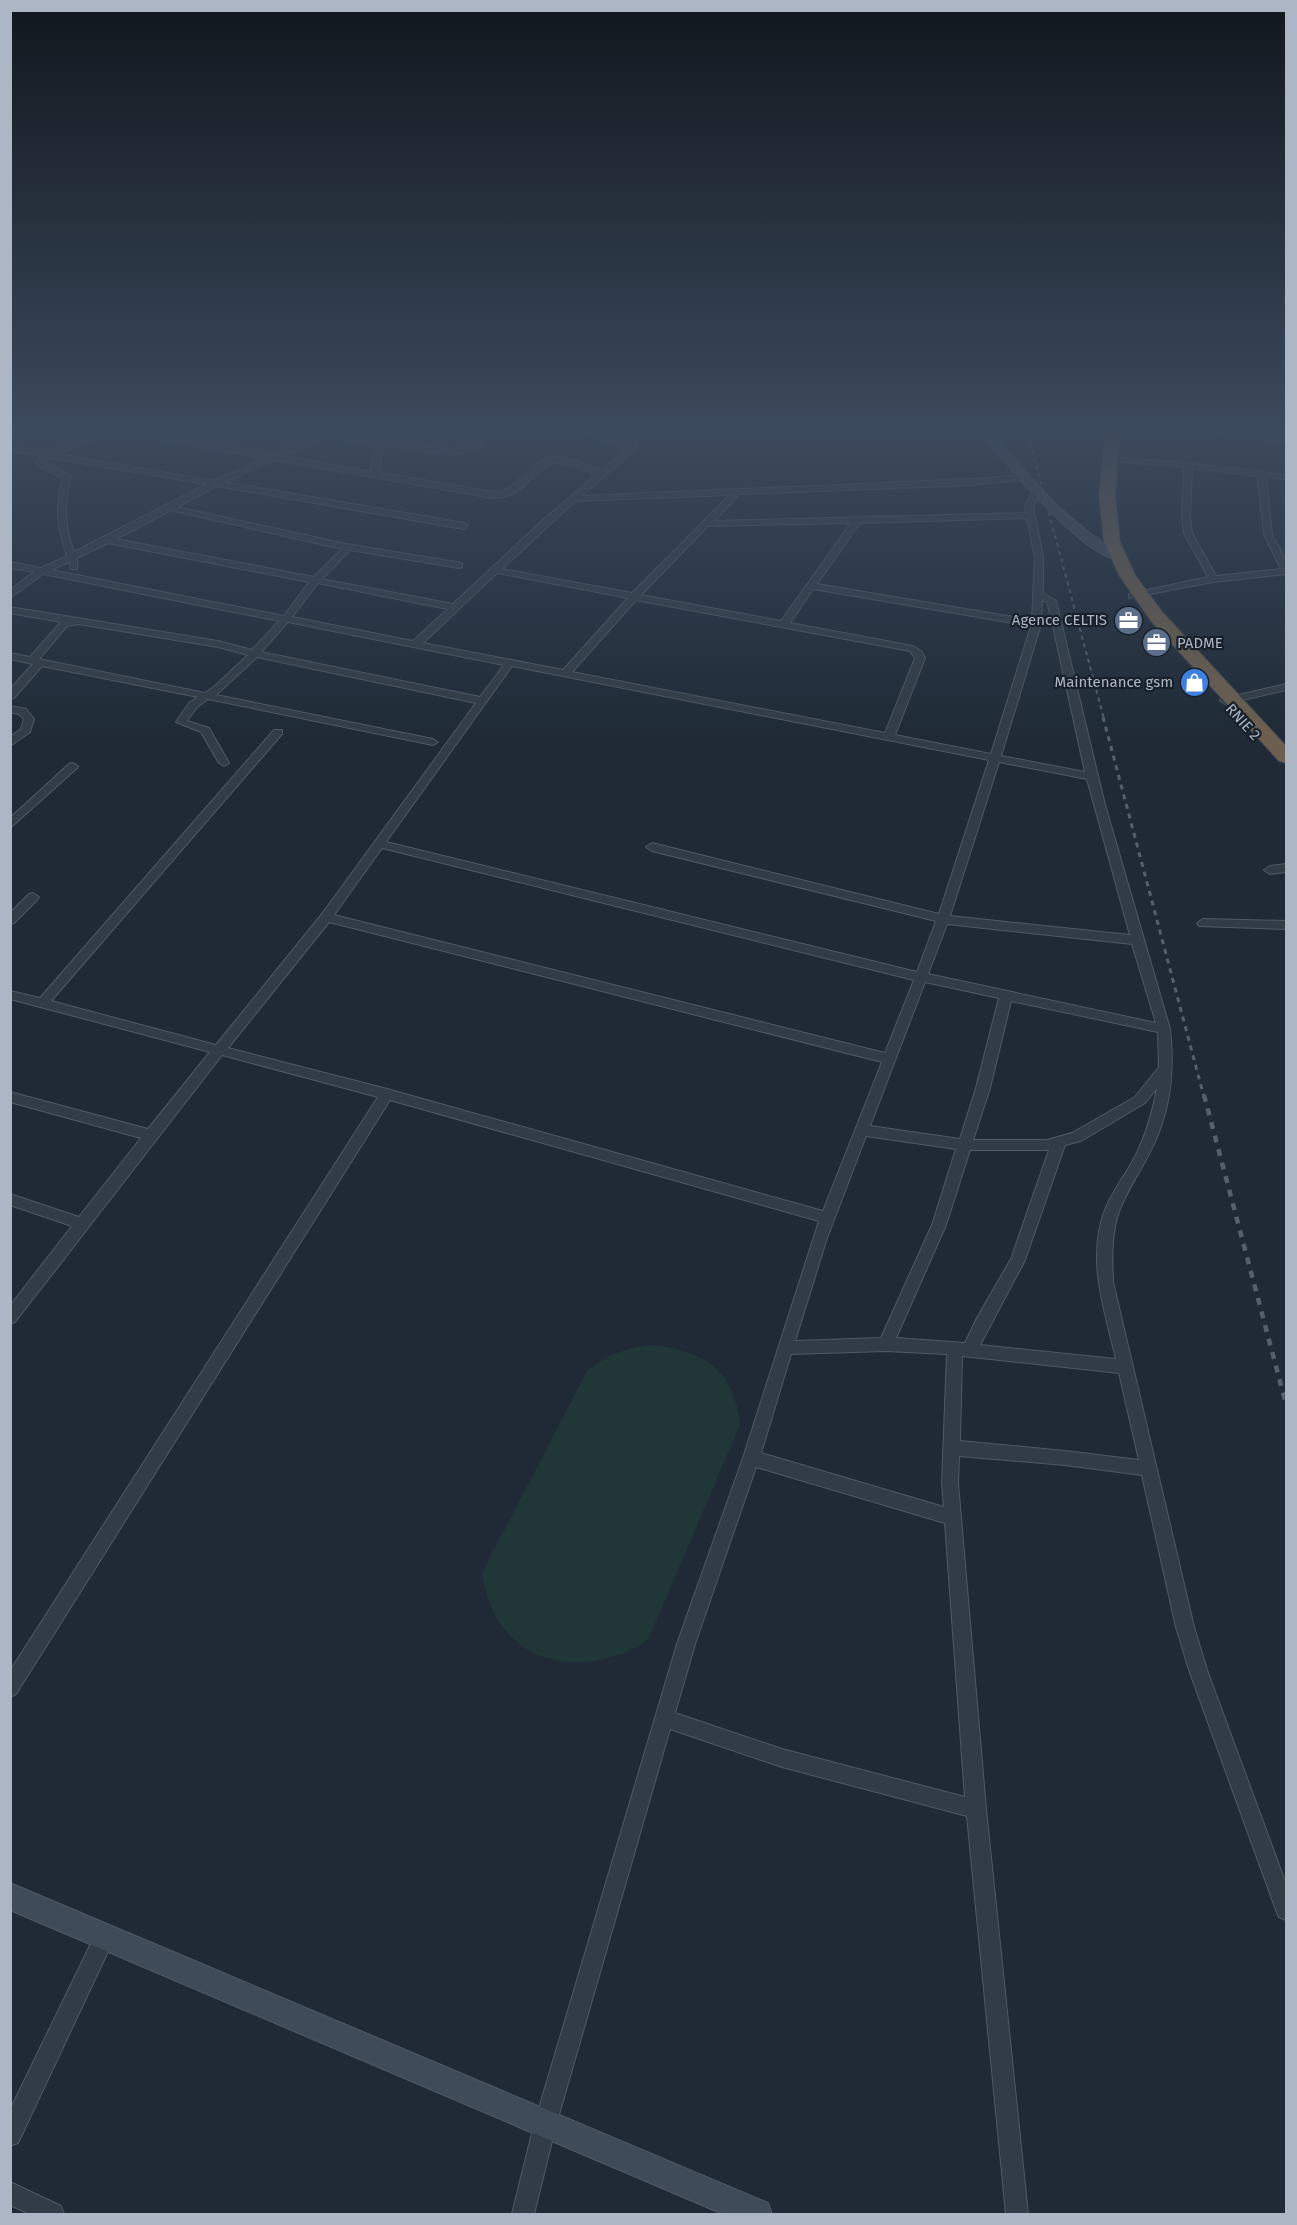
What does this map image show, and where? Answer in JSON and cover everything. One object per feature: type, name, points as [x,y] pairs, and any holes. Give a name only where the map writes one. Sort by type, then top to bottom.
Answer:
[{"type":"highway","name":"RNIE 2","points":[[1101,531],[1136,596],[1277,751],[1287,770]]},
{"type":"main road","points":[[1080,531],[1112,554]]},
{"type":"main road","points":[[10,1896],[757,2214]]},
{"type":"street","points":[[63,531],[73,557],[74,578]]},
{"type":"street","points":[[10,595],[42,571],[124,531]]},
{"type":"street","points":[[274,531],[346,547],[459,565]]},
{"type":"street","points":[[416,645],[537,531]]},
{"type":"street","points":[[564,675],[634,596],[698,531]]},
{"type":"street","points":[[784,624],[850,531]]},
{"type":"street","points":[[523,2214],[545,2125],[686,1644],[751,1458],[820,1238],[942,920],[996,758],[1036,624],[1039,557],[1034,531]]},
{"type":"street","points":[[1188,531],[1213,579]]},
{"type":"street","points":[[1136,596],[1213,579],[1287,570],[1268,531]]},
{"type":"street","points":[[107,540],[455,607]]},
{"type":"street","points":[[224,763],[205,730],[181,722],[193,705],[219,688],[255,653],[286,619],[315,581],[346,550],[346,547]]},
{"type":"street","points":[[10,565],[1092,777]]},
{"type":"street","points":[[495,570],[903,646],[918,653],[920,658],[889,736]]},
{"type":"street","points":[[810,586],[1036,624]]},
{"type":"street","points":[[1038,594],[1051,601],[1058,622],[1115,869],[1164,1029],[1166,1083],[1140,1162],[1110,1214],[1104,1253],[1106,1282],[1185,1627],[1198,1670],[1287,1910]]},
{"type":"street","points":[[10,610],[218,644],[483,701]]},
{"type":"street","points":[[10,696],[64,624],[71,621]]},
{"type":"street","points":[[10,656],[433,742]]},
{"type":"street","points":[[11,1317],[151,1135],[326,917],[509,664]]},
{"type":"street","points":[[1229,700],[1287,687]]},
{"type":"street","points":[[10,710],[22,711],[29,719],[26,730],[10,743]]},
{"type":"street","points":[[42,1004],[278,732]]},
{"type":"street","points":[[10,825],[73,766]]},
{"type":"street","points":[[379,844],[920,977],[1164,1029]]},
{"type":"street","points":[[652,847],[942,920],[1137,940]]},
{"type":"street","points":[[1270,870],[1287,868]]},
{"type":"street","points":[[10,920],[33,897]]},
{"type":"street","points":[[326,917],[889,1059]]},
{"type":"street","points":[[1203,923],[1287,925]]},
{"type":"street","points":[[10,995],[387,1094],[829,1218]]},
{"type":"street","points":[[886,1344],[939,1225],[983,1088],[1006,995]]},
{"type":"street","points":[[862,1131],[963,1145],[1047,1145],[1076,1137],[1097,1127],[1140,1100],[1167,1066]]},
{"type":"street","points":[[10,1688],[387,1094]]},
{"type":"street","points":[[10,1097],[151,1135]]},
{"type":"street","points":[[1017,2214],[976,1809],[953,1518],[951,1448],[963,1349],[982,1323],[1018,1260],[1059,1142]]},
{"type":"street","points":[[10,1199],[82,1224]]},
{"type":"street","points":[[786,1348],[886,1344],[963,1349],[1126,1367]]},
{"type":"street","points":[[951,1448],[1065,1458],[1149,1469]]},
{"type":"street","points":[[751,1458],[953,1518]]},
{"type":"street","points":[[664,1718],[783,1758],[976,1809]]},
{"type":"street","points":[[10,2134],[105,1936]]},
{"type":"street","points":[[10,2193],[53,2214]]},
{"type":"green space","points":[[650,1345],[685,1351],[713,1366],[731,1390],[737,1406],[740,1425],[648,1640],[621,1654],[594,1661],[568,1662],[543,1657],[521,1645],[503,1627],[490,1603],[482,1573],[587,1371],[617,1353]]},
{"type":"railway","points":[[1054,531],[1104,719]]},
{"type":"railway","points":[[1103,717],[1204,1097]]},
{"type":"railway","points":[[1204,1095],[1286,1404]]},
{"type":"place","name":"Agence CELTIS","points":[[1128,620]]},
{"type":"place","name":"PADME","points":[[1156,643]]},
{"type":"place","name":"Maintenance gsm","points":[[1194,682]]}]
